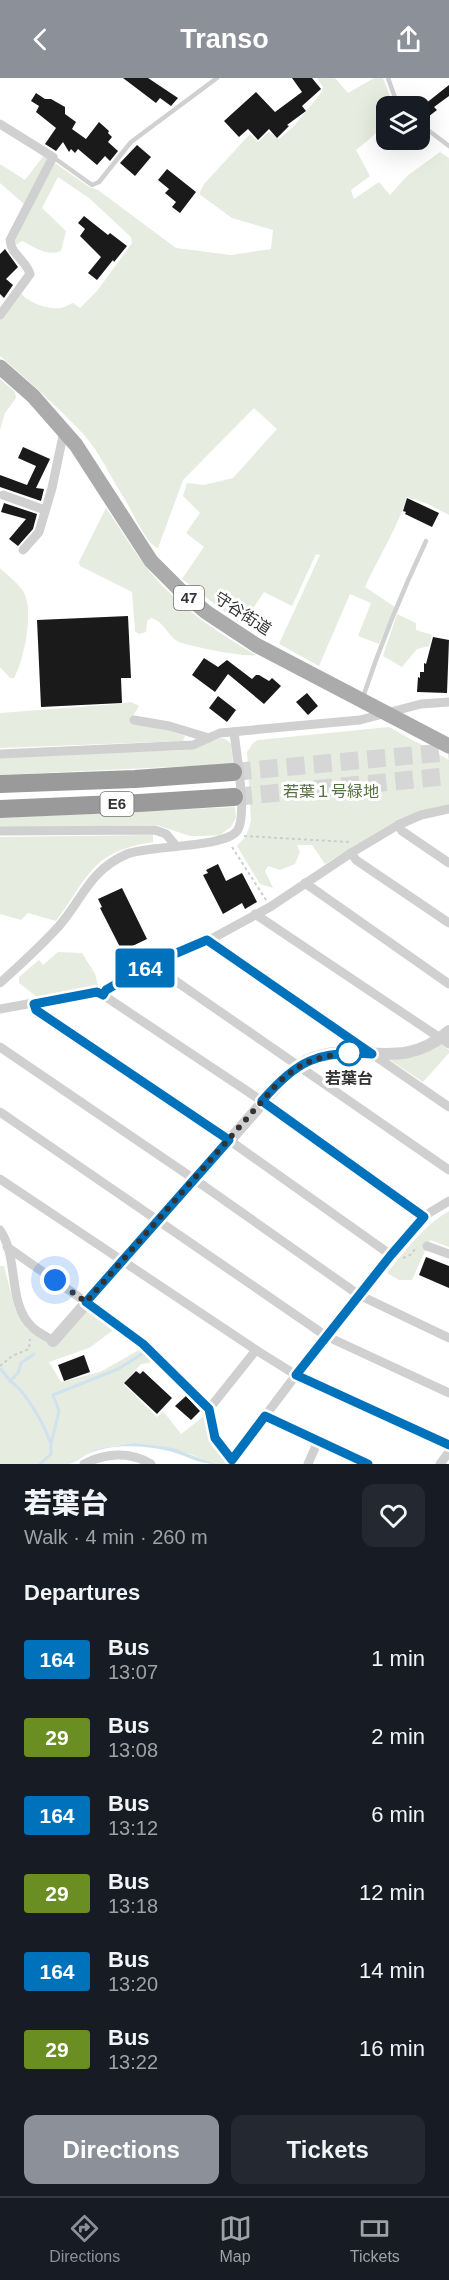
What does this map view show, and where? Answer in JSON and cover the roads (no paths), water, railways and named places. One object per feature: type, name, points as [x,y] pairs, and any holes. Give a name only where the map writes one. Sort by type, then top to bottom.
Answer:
[{"type":"highway","name":"E6","points":[[0,784],[135,779],[233,772]]},
{"type":"highway","name":"E6","points":[[0,809],[234,797]]},
{"type":"main road","name":"守谷街道","points":[[0,367],[33,396],[64,430],[151,561],[173,584],[236,633],[449,746]]},
{"type":"street","points":[[0,124],[53,157],[9,240],[10,249],[28,267],[30,274],[0,315]]},
{"type":"street","points":[[23,550],[39,532],[64,430]]},
{"type":"street","points":[[3,495],[45,510]]},
{"type":"street","points":[[0,754],[193,746],[220,733],[360,720],[421,704],[449,702]]},
{"type":"street","points":[[134,720],[169,726],[209,738]]},
{"type":"street","points":[[0,983],[59,926],[92,878],[102,868],[128,854],[222,840],[237,831],[243,817],[234,732]]},
{"type":"street","points":[[103,995],[106,990],[151,964],[207,940],[270,907],[398,825],[421,815],[449,809]]},
{"type":"street","points":[[398,825],[402,831],[449,863]]},
{"type":"street","points":[[0,831],[155,830],[166,834],[176,846]]},
{"type":"street","points":[[355,851],[356,860],[449,923]]},
{"type":"street","points":[[305,883],[449,984]]},
{"type":"street","points":[[255,914],[446,1038]]},
{"type":"street","points":[[207,940],[449,1107]]},
{"type":"street","points":[[151,964],[449,1170]]},
{"type":"street","points":[[0,1009],[97,992],[262,1101],[424,1217]]},
{"type":"street","points":[[34,1004],[36,1010],[229,1140],[391,1255]]},
{"type":"street","points":[[0,1230],[7,1247],[17,1302],[32,1327],[53,1341],[277,1084],[300,1065],[312,1059],[334,1054],[392,1055],[416,1052],[446,1038]]},
{"type":"street","points":[[1,1049],[194,1179],[359,1295],[449,1338]]},
{"type":"street","points":[[0,1112],[326,1336],[449,1393]]},
{"type":"street","points":[[0,1179],[296,1375],[449,1445]]},
{"type":"street","points":[[7,1247],[143,1344],[209,1409],[215,1438],[233,1462],[296,1375],[391,1255],[424,1217],[449,1202]]},
{"type":"street","points":[[427,1246],[449,1254]]},
{"type":"street","points":[[209,1409],[256,1350]]},
{"type":"street","points":[[265,1416],[368,1464]]},
{"type":"street","points":[[308,1464],[318,1441]]},
{"type":"street","points":[[440,1464],[449,1452]]},
{"type":"street","points":[[84,1464],[94,1459],[122,1455],[151,1464]]},
{"type":"lane","points":[[53,157],[92,185],[99,182],[131,142],[217,78]]},
{"type":"lane","points":[[388,78],[394,96]]},
{"type":"lane","points":[[430,132],[449,146]]},
{"type":"lane","points":[[362,700],[405,585],[426,541]]},
{"type":"water","points":[[134,1443],[173,1448],[215,1464],[197,1461],[169,1451],[130,1446],[109,1448],[87,1454],[96,1449]]},
{"type":"waterway","points":[[34,1354],[21,1363],[18,1373],[10,1381],[22,1392],[34,1409],[50,1442]]},
{"type":"waterway","points":[[40,1464],[51,1454],[51,1444],[59,1411],[53,1395],[118,1369],[142,1354]]},
{"type":"waterway","points":[[1,1369],[10,1381]]},
{"type":"tunnel","points":[[233,772],[449,752]]},
{"type":"tunnel","points":[[234,797],[449,776]]},
{"type":"place","name":"若葉台","points":[[349,1053]]},
{"type":"park label","name":"若葉１号緑地","points":[[331,791]]}]
